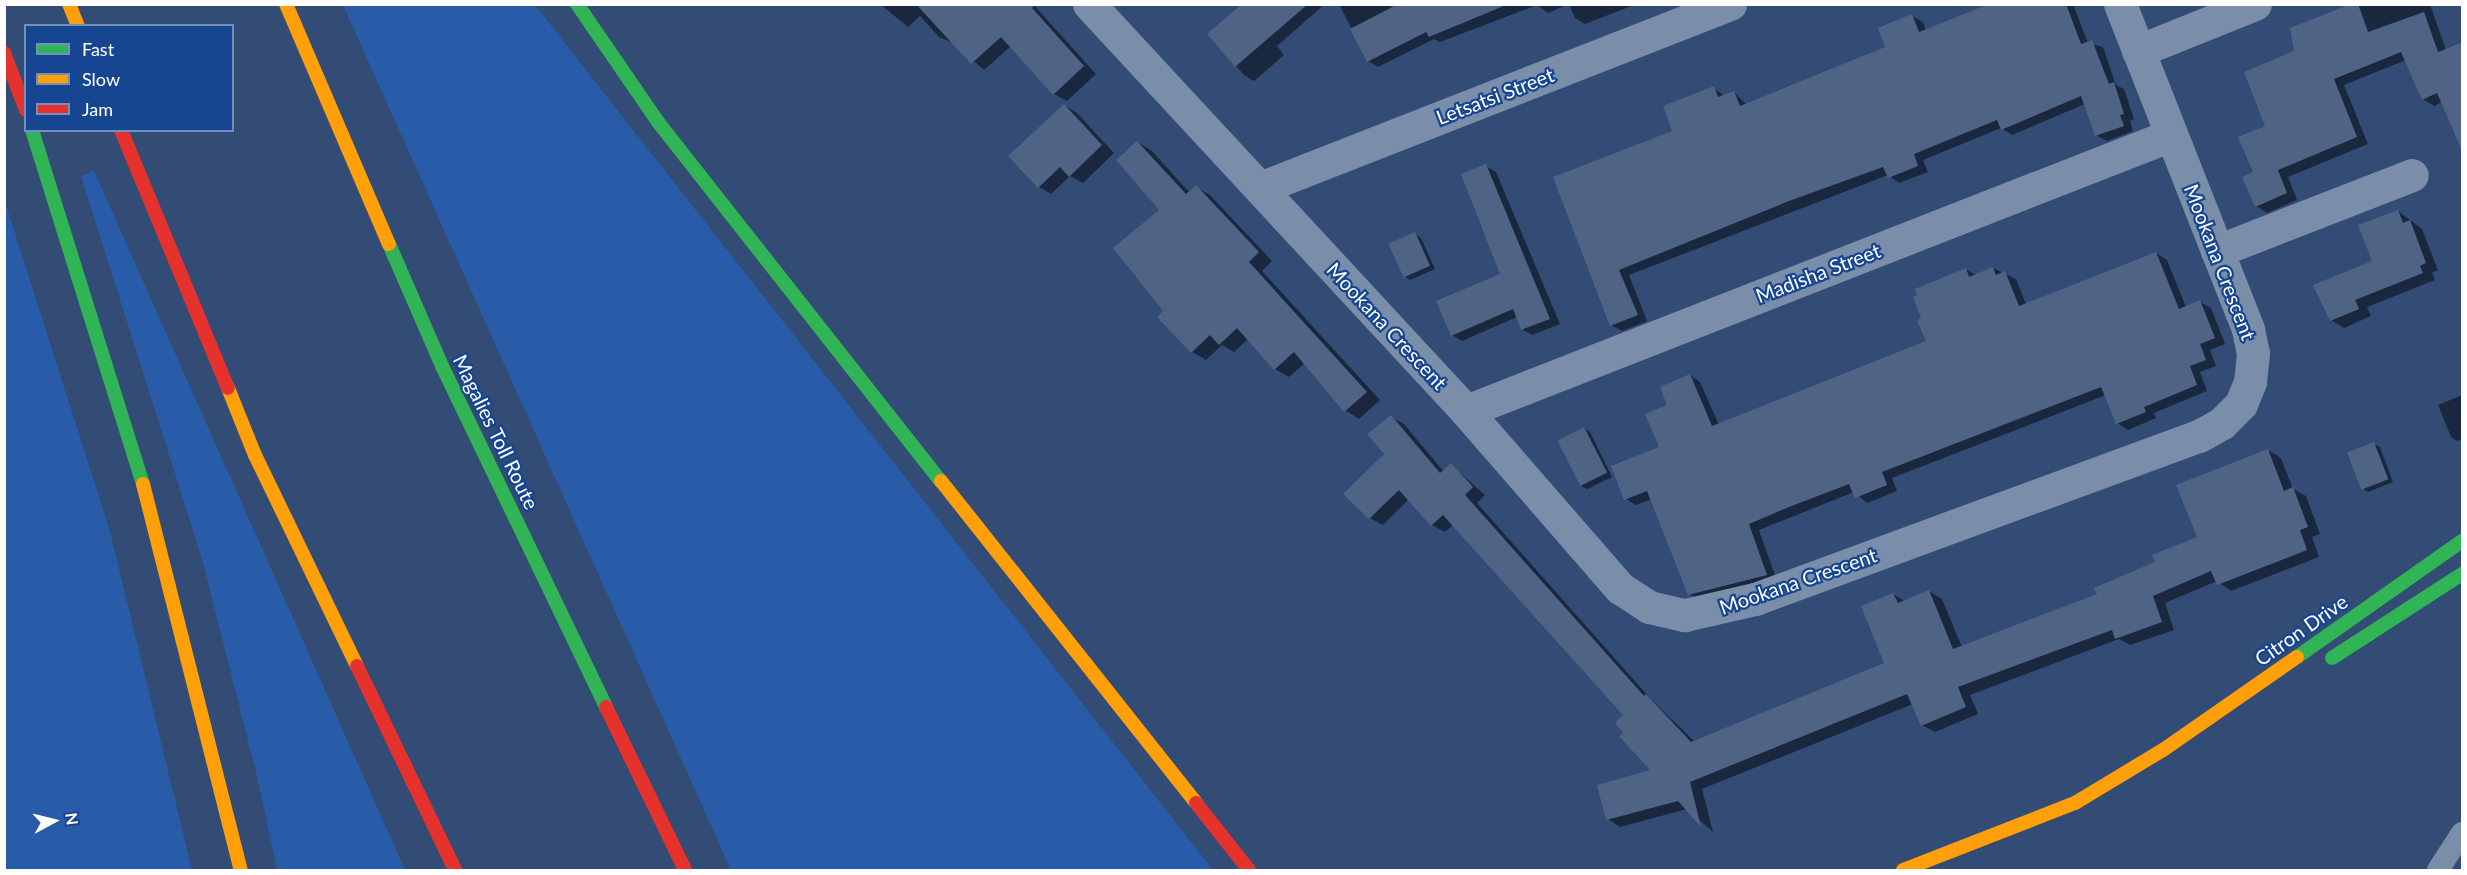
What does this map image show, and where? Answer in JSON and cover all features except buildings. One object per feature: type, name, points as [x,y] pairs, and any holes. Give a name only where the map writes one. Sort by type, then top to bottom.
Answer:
[{"type":"main road","points":[[69,4],[77,24]]},
{"type":"main road","name":"Magalies Toll Route","points":[[286,4],[442,366],[686,870]]},
{"type":"main road","points":[[577,4],[658,122],[1249,870]]},
{"type":"main road","points":[[4,54],[24,105]]},
{"type":"main road","points":[[33,132],[154,518],[241,870]]},
{"type":"main road","points":[[122,132],[255,455],[455,870]]},
{"type":"main road","name":"Citron Drive","points":[[1903,870],[2075,803],[2163,750],[2463,541]]},
{"type":"main road","name":"Citron Drive","points":[[2315,669],[2463,574]]},
{"type":"main road","name":"Citron Drive","points":[[2163,750],[2217,732]]},
{"type":"street","name":"Mookana Crescent","points":[[1089,4],[1466,411],[1620,588],[1649,606],[1685,615],[1719,610],[2177,444],[2222,423],[2241,404],[2250,382],[2253,353],[2248,329],[2120,4]]},
{"type":"street","name":"Letsatsi Street","points":[[1260,188],[1730,4]]},
{"type":"street","points":[[2138,51],[2255,4]]},
{"type":"street","name":"Madisha Street","points":[[1466,411],[2170,135]]},
{"type":"street","points":[[2217,251],[2412,175]]},
{"type":"lane","points":[[2438,870],[2463,833]]},
{"type":"shaded area","points":[[343,5],[535,5],[1213,870],[731,870]]},
{"type":"shaded area","points":[[94,171],[405,870],[277,870],[257,776],[202,559],[81,176]]},
{"type":"shaded area","points":[[4,199],[109,528],[192,870],[5,870]]},
{"type":"traffic: fast","points":[[577,4],[658,122],[941,481]]},
{"type":"traffic: fast","points":[[33,132],[143,484]]},
{"type":"traffic: fast","points":[[389,244],[442,366],[606,707]]},
{"type":"traffic: fast","points":[[2297,657],[2462,541]]},
{"type":"traffic: fast","points":[[2332,658],[2462,574]]},
{"type":"traffic: slow","points":[[69,4],[77,24]]},
{"type":"traffic: slow","points":[[286,4],[389,244]]},
{"type":"traffic: slow","points":[[228,388],[255,455],[357,666]]},
{"type":"traffic: slow","points":[[941,481],[1196,803]]},
{"type":"traffic: slow","points":[[143,484],[241,870]]},
{"type":"traffic: slow","points":[[1903,870],[2075,803],[2163,750],[2297,657]]},
{"type":"traffic: jam","points":[[4,53],[24,105]]},
{"type":"traffic: jam","points":[[122,132],[228,388]]},
{"type":"traffic: jam","points":[[357,666],[455,870]]},
{"type":"traffic: jam","points":[[606,707],[685,870]]},
{"type":"traffic: jam","points":[[1196,803],[1249,870]]}]
